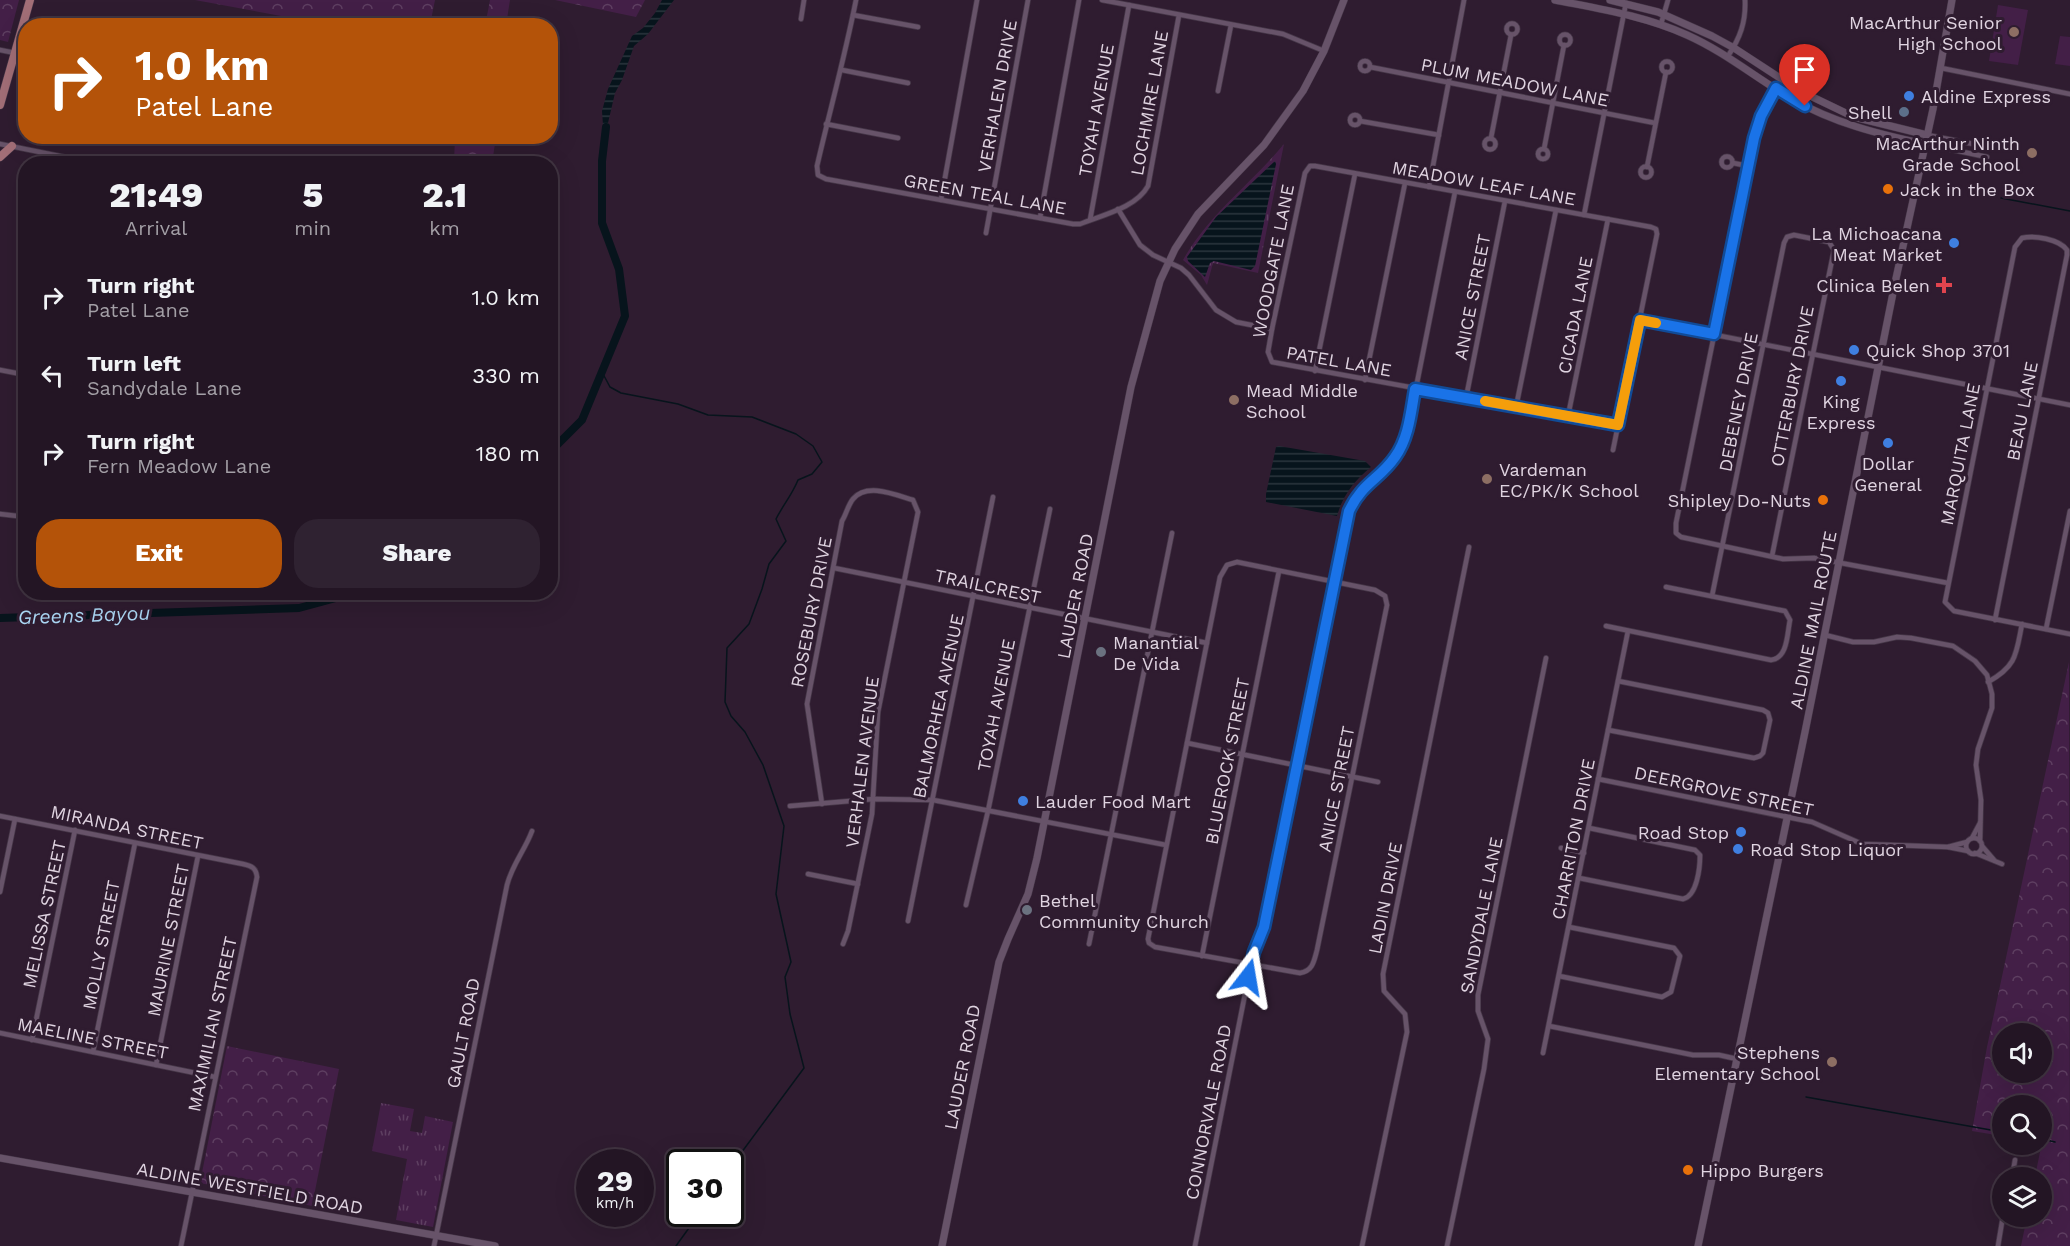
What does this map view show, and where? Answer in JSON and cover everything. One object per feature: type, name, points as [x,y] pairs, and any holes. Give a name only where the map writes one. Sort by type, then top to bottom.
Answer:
[{"type":"main road","points":[[25,18],[30,0]]},
{"type":"main road","name":"LAUDER ROAD","points":[[942,1246],[999,962],[1028,894],[1045,823],[1131,387],[1155,298],[1168,262],[1186,230],[1279,126],[1311,77],[1344,0]]},
{"type":"main road","points":[[1555,0],[1661,24],[1728,56],[1816,112],[1885,136],[1925,144]]},
{"type":"main road","points":[[1610,0],[1664,15],[1734,48],[1800,91],[1853,116],[1927,135]]},
{"type":"main road","name":"ALDINE MAIL ROUTE","points":[[1698,1246],[1941,68],[1952,0]]},
{"type":"main road","points":[[0,105],[18,42]]},
{"type":"main road","points":[[1849,125],[1853,116]]},
{"type":"main road","points":[[0,157],[12,146]]},
{"type":"main road","name":"ALDINE WESTFIELD ROAD","points":[[0,1158],[495,1246]]},
{"type":"street","points":[[801,19],[804,0]]},
{"type":"street","points":[[856,0],[842,70],[832,96],[826,124],[898,138]]},
{"type":"street","points":[[941,200],[977,0]]},
{"type":"street","name":"VERHALEN DRIVE","points":[[986,233],[1028,0]]},
{"type":"street","points":[[1040,218],[1079,0]]},
{"type":"street","points":[[1102,0],[1283,34],[1324,51]]},
{"type":"street","points":[[1429,187],[1464,0]]},
{"type":"street","points":[[1661,24],[1668,0]]},
{"type":"street","points":[[1728,56],[1734,48],[1746,18],[1745,0]]},
{"type":"street","points":[[1584,215],[1626,3]]},
{"type":"street","name":"TOYAH AVENUE","points":[[1090,220],[1129,5]]},
{"type":"street","points":[[853,15],[918,27]]},
{"type":"street","name":"LOCHMIRE LANE","points":[[1142,194],[1148,186],[1179,15]]},
{"type":"street","points":[[1218,91],[1231,25]]},
{"type":"street","points":[[1491,138],[1511,35]]},
{"type":"street","points":[[1544,149],[1564,45]]},
{"type":"street","points":[[0,50],[15,53]]},
{"type":"street","name":"PLUM MEADOW LANE","points":[[1370,67],[1655,123]]},
{"type":"street","points":[[1941,68],[2070,94]]},
{"type":"street","points":[[842,70],[908,83]]},
{"type":"street","points":[[1647,167],[1666,72]]},
{"type":"street","points":[[1782,80],[1756,126],[1676,523],[1676,533],[1681,537],[1772,556],[1791,559],[1814,558],[1948,583]]},
{"type":"street","points":[[1360,121],[1439,135]]},
{"type":"street","name":"GREEN TEAL LANE","points":[[826,124],[817,166],[818,175],[826,179],[1073,224],[1118,209],[1142,194]]},
{"type":"street","points":[[1927,135],[1989,147]]},
{"type":"street","points":[[0,144],[60,156]]},
{"type":"street","points":[[1925,144],[1987,157]]},
{"type":"street","points":[[1733,163],[1748,166]]},
{"type":"street","name":"MEADOW LEAF LANE","points":[[1307,169],[1315,166],[1656,229],[1657,234],[1640,320]]},
{"type":"street","name":"WOODGATE LANE","points":[[1270,359],[1268,351],[1272,329],[1307,169]]},
{"type":"street","points":[[1315,371],[1355,174]]},
{"type":"street","points":[[1365,380],[1405,183]]},
{"type":"street","name":"CONNORVALE ROAD","points":[[1195,1246],[1251,964],[1264,927],[1349,511],[1355,499],[1395,458],[1402,445],[1455,192]]},
{"type":"street","name":"ANICE STREET","points":[[1466,398],[1505,201]]},
{"type":"street","name":"PATEL LANE","points":[[1118,209],[1140,245],[1189,275],[1207,301],[1222,315],[1236,321],[1272,329]]},
{"type":"street","points":[[1516,407],[1556,210]]},
{"type":"street","name":"CICADA LANE","points":[[1568,416],[1608,219]]},
{"type":"street","name":"DEBENEY DRIVE","points":[[1712,596],[1785,239],[1794,235],[1810,238]]},
{"type":"street","name":"MARQUITA LANE","points":[[1995,620],[1954,611],[1945,602],[2015,247],[2022,238],[2028,237]]},
{"type":"street","name":"BEAU LANE","points":[[1995,620],[2067,250],[2061,244],[2028,237]]},
{"type":"street","name":"OTTERBURY DRIVE","points":[[1772,556],[1834,250],[1829,242],[1810,238]]},
{"type":"street","points":[[1613,450],[1640,320],[2070,405]]},
{"type":"street","name":"PATEL LANE","points":[[1270,359],[1275,363],[1315,371],[1618,425]]},
{"type":"street","points":[[0,370],[18,373]]},
{"type":"street","name":"VERHALEN AVENUE","points":[[843,944],[848,931],[874,799],[878,712],[918,512],[913,500],[883,491],[868,491],[854,498]]},
{"type":"street","name":"BALMORHEA AVENUE","points":[[908,921],[993,497]]},
{"type":"street","name":"ROSEBURY DRIVE","points":[[822,804],[807,704],[842,521],[854,498]]},
{"type":"street","name":"TOYAH AVENUE","points":[[966,905],[988,811],[1050,509]]},
{"type":"street","points":[[2046,629],[2070,511]]},
{"type":"street","points":[[0,513],[18,516]]},
{"type":"street","points":[[1089,944],[1172,533]]},
{"type":"street","name":"LADIN DRIVE","points":[[1362,1246],[1407,1032],[1405,1014],[1384,991],[1383,974],[1469,547]]},
{"type":"street","points":[[1251,964],[1155,947],[1149,943],[1148,935],[1220,577],[1227,565],[1237,562],[1334,582]]},
{"type":"street","name":"TRAILCREST","points":[[834,568],[1207,643]]},
{"type":"street","name":"BLUEROCK STREET","points":[[1202,956],[1279,571]]},
{"type":"street","name":"ANICE STREET","points":[[1251,964],[1295,972],[1306,972],[1313,965],[1387,605],[1385,597],[1375,590],[1334,582]]},
{"type":"street","points":[[1606,626],[1771,660],[1781,657],[1790,620],[1785,612],[1666,587]]},
{"type":"street","points":[[1995,620],[2070,634]]},
{"type":"street","points":[[1988,682],[2009,668],[2017,650],[2022,624]]},
{"type":"street","name":"CHARRITON DRIVE","points":[[1543,1053],[1628,631]]},
{"type":"street","points":[[1825,635],[1853,642],[1874,642],[1897,637],[1953,646],[1975,661],[1987,675],[1992,694],[1992,708],[1977,749],[1976,765],[1981,800],[1981,844],[1980,851],[1975,853]]},
{"type":"street","name":"SANDYDALE LANE","points":[[1447,1246],[1484,1069],[1488,1039],[1478,1011],[1478,995],[1546,658]]},
{"type":"street","points":[[1608,730],[1754,758],[1763,753],[1767,735],[1770,717],[1763,710],[1618,681]]},
{"type":"street","points":[[1187,743],[1378,782]]},
{"type":"street","name":"DEERGROVE STREET","points":[[1598,779],[1812,822],[1862,844],[1948,847],[1968,851]]},
{"type":"street","points":[[790,806],[874,799],[933,800],[1166,846]]},
{"type":"street","name":"MIRANDA STREET","points":[[0,816],[248,865]]},
{"type":"street","points":[[0,892],[15,819]]},
{"type":"street","points":[[1980,823],[1966,846],[1968,851],[2002,864]]},
{"type":"street","points":[[1579,878],[1683,899],[1693,893],[1700,859],[1700,855],[1695,850],[1589,828]]},
{"type":"street","name":"MELISSA STREET","points":[[32,1040],[75,830]]},
{"type":"street","name":"GAULT ROAD","points":[[434,1246],[507,885],[512,869],[525,849],[532,831]]},
{"type":"street","points":[[1970,840],[1981,844],[1994,860]]},
{"type":"street","name":"DEERGROVE STREET","points":[[1948,847],[1970,840]]},
{"type":"street","name":"MOLLY STREET","points":[[93,1052],[135,843]]},
{"type":"street","points":[[1561,848],[1584,853]]},
{"type":"street","name":"MAURINE STREET","points":[[156,1065],[198,856]]},
{"type":"street","name":"MAXIMILIAN STREET","points":[[181,1246],[257,877],[254,868],[248,865]]},
{"type":"street","points":[[808,874],[858,884]]},
{"type":"street","points":[[1559,976],[1662,996],[1671,992],[1677,973],[1680,956],[1674,948],[1569,927]]},
{"type":"street","points":[[1549,1026],[1693,1054],[1719,1055],[1737,1059]]},
{"type":"street","name":"MAELINE STREET","points":[[0,1033],[215,1077]]},
{"type":"street","points":[[2014,1167],[2015,1160]]},
{"type":"street","points":[[1998,1246],[2001,1227]]},
{"type":"green space","points":[[0,0],[19,0],[8,42],[0,40]]},
{"type":"green space","points":[[195,0],[435,0],[431,18],[292,18]]},
{"type":"green space","points":[[490,0],[510,0],[507,18],[487,18]]},
{"type":"green space","points":[[555,0],[645,0],[636,17]]},
{"type":"green space","points":[[1998,5],[2028,10],[2018,65],[1989,61]]},
{"type":"green space","points":[[2060,36],[2070,37],[2070,66],[2055,64]]},
{"type":"green space","points":[[455,144],[495,144],[493,156],[454,156]]},
{"type":"green space","points":[[1284,144],[1258,273],[1213,263],[1207,285],[1201,275],[1183,260],[1205,228]]},
{"type":"green space","points":[[2069,662],[2070,1246],[2021,1246],[2025,1227],[2052,1227],[2052,1167],[2037,1167],[2039,1155],[2052,1155],[2052,1095],[1992,1095],[1992,1134],[1972,1131],[1992,1024],[1992,1083],[2052,1083],[2052,1023],[1992,1023]]},
{"type":"green space","points":[[227,1046],[339,1069],[312,1206],[200,1183]]},
{"type":"green space","points":[[381,1103],[414,1109],[410,1131],[422,1133],[425,1116],[453,1122],[433,1227],[396,1220],[407,1159],[372,1151]]},
{"type":"shaded area","points":[[662,0],[674,0],[648,34],[634,46],[615,93],[604,140],[602,111],[608,89],[632,36],[643,28]]},
{"type":"shaded area","points":[[1275,161],[1255,266],[1251,270],[1214,261],[1210,263],[1205,277],[1188,261],[1187,257],[1216,217]]},
{"type":"shaded area","points":[[1276,447],[1365,461],[1371,467],[1350,489],[1342,501],[1337,516],[1266,502]]},
{"type":"waterway","name":"Greens Bayou","points":[[558,444],[582,420],[625,316],[619,269],[602,223],[602,161],[606,127]]},
{"type":"waterway","points":[[2001,198],[2070,211]]},
{"type":"waterway","points":[[602,372],[610,387],[621,393],[678,404],[708,415],[752,417],[796,434],[813,446],[822,462],[812,474],[798,480],[776,519],[786,541],[769,564],[749,624],[727,648],[725,702],[731,716],[745,732],[763,765],[784,826],[776,894],[791,962],[785,977],[790,1014],[804,1068],[744,1149]]},
{"type":"waterway","name":"Greens Bayou","points":[[0,618],[299,608],[329,600]]},
{"type":"waterway","points":[[1806,1097],[1992,1130]]},
{"type":"waterway","points":[[676,1246],[690,1227]]},
{"type":"slow traffic","points":[[1485,401],[1618,425],[1640,320],[1656,323]]},
{"type":"place","name":"MacArthur Senior High School","points":[[2014,32]]},
{"type":"place","name":"Aldine Express","points":[[1909,96]]},
{"type":"place","name":"Shell","points":[[1904,112]]},
{"type":"place","name":"MacArthur Ninth Grade School","points":[[2032,153]]},
{"type":"place","name":"Jack in the Box","points":[[1888,189]]},
{"type":"place","name":"La Michoacana Meat Market","points":[[1954,243]]},
{"type":"place","name":"Clinica Belen","points":[[1944,285]]},
{"type":"place","name":"Quick Shop 3701","points":[[1854,350]]},
{"type":"place","name":"King Express","points":[[1841,381]]},
{"type":"place","name":"Mead Middle School","points":[[1234,400]]},
{"type":"place","name":"Dollar General","points":[[1888,443]]},
{"type":"place","name":"Vardeman EC/PK/K School","points":[[1487,479]]},
{"type":"place","name":"Shipley Do-Nuts","points":[[1823,500]]},
{"type":"place","name":"Manantial De Vida","points":[[1101,652]]},
{"type":"place","name":"Lauder Food Mart","points":[[1023,801]]},
{"type":"place","name":"Road Stop","points":[[1741,832]]},
{"type":"place","name":"Road Stop Liquor","points":[[1738,849]]},
{"type":"place","name":"Bethel Community Church","points":[[1027,910]]},
{"type":"place","name":"Stephens Elementary School","points":[[1832,1062]]},
{"type":"place","name":"Hippo Burgers","points":[[1688,1170]]},
{"type":"route","points":[[1248,977],[1254,952],[1264,927],[1349,511],[1364,488],[1395,458],[1402,445],[1415,389],[1618,425],[1640,320],[1714,334],[1756,126],[1776,88],[1805,106]]}]
